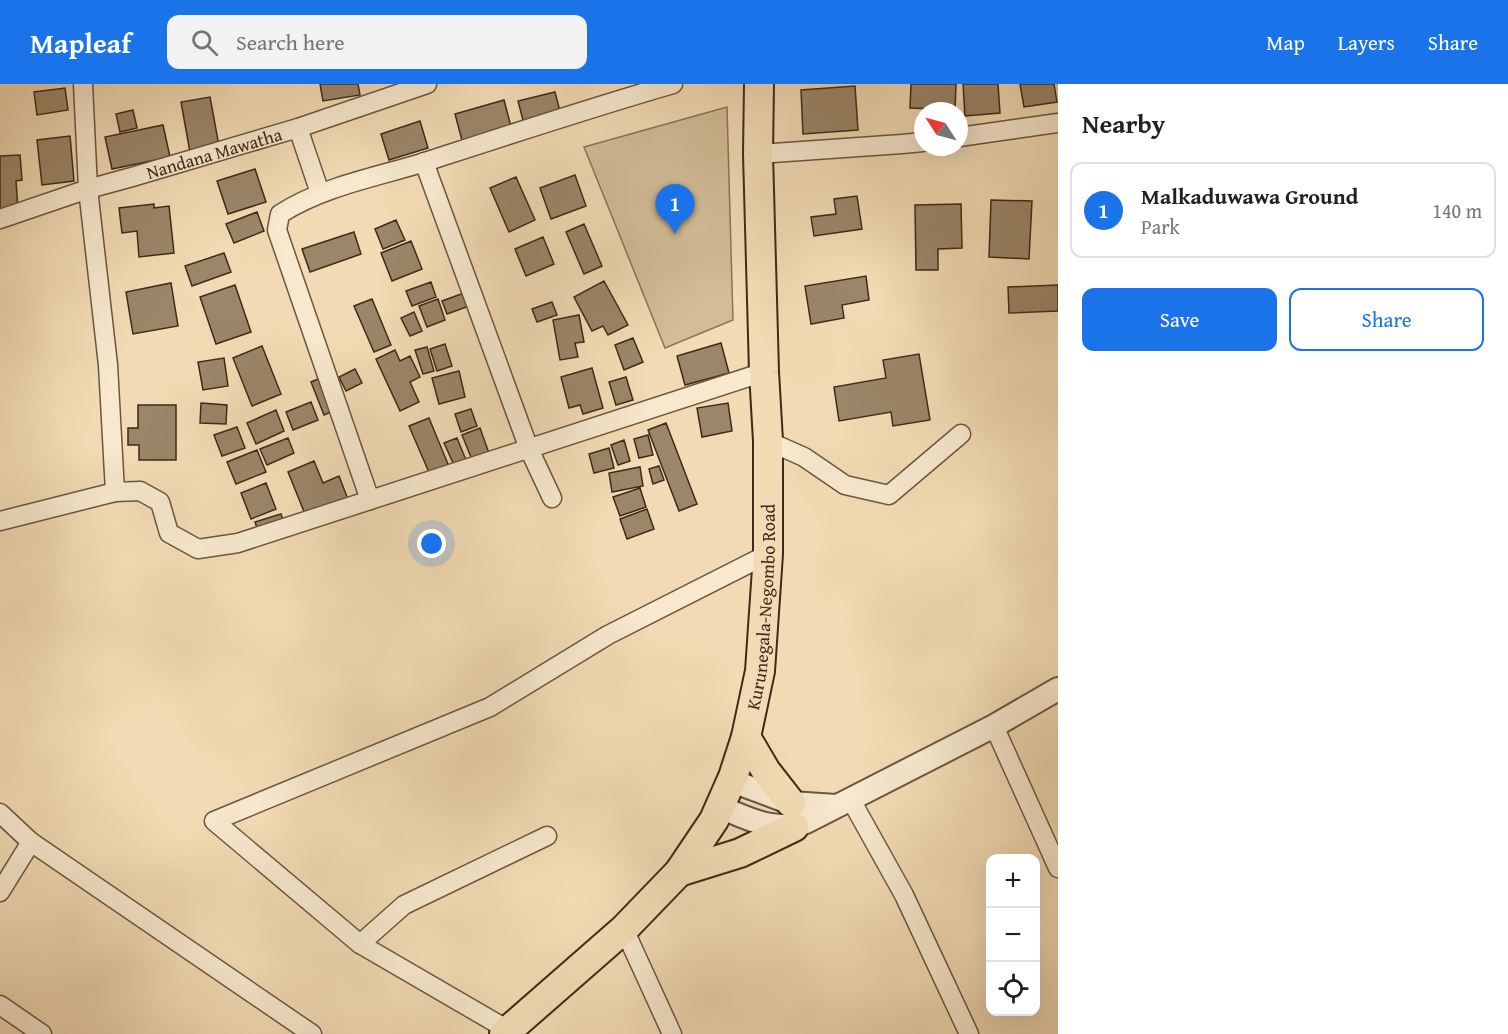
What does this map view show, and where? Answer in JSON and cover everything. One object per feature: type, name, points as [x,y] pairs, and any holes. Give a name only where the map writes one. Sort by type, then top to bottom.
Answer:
[{"type":"main road","name":"Kurunegala-Negombo Road","points":[[506,1032],[624,929],[679,872],[714,820],[733,777],[746,737],[760,671],[768,554],[768,441],[758,154],[759,84]]},
{"type":"main road","points":[[679,872],[740,853],[792,815],[746,737]]},
{"type":"street","points":[[83,84],[88,189],[108,365],[115,492]]},
{"type":"street","name":"Nandana Mawatha","points":[[0,219],[88,189],[298,128],[381,91],[427,84]]},
{"type":"street","points":[[370,500],[277,230],[280,214],[320,194],[606,103],[674,84]]},
{"type":"street","points":[[968,136],[1058,123]]},
{"type":"street","points":[[298,128],[320,194]]},
{"type":"street","points":[[758,154],[914,143]]},
{"type":"street","points":[[424,162],[529,449],[552,498]]},
{"type":"street","points":[[0,521],[115,492],[140,491],[160,502],[169,533],[198,549],[238,543],[764,372]]},
{"type":"street","points":[[768,441],[804,457],[844,485],[889,495],[961,434]]},
{"type":"street","points":[[506,1032],[360,944],[214,821],[490,706],[608,635],[768,554]]},
{"type":"street","points":[[733,777],[806,822],[994,726],[1058,689]]},
{"type":"street","points":[[994,726],[1058,868]]},
{"type":"street","points":[[844,803],[904,895],[969,1034]]},
{"type":"street","points":[[720,807],[760,824],[792,815]]},
{"type":"street","points":[[0,813],[31,842],[312,1034]]},
{"type":"street","points":[[360,944],[404,905],[547,836]]},
{"type":"street","points":[[0,892],[31,842]]},
{"type":"street","points":[[624,929],[672,1034]]},
{"type":"street","points":[[0,1005],[42,1034]]},
{"type":"shaded area","points":[[727,107],[733,320],[665,348],[584,147]]},
{"type":"building","points":[[320,84],[358,84],[360,95],[323,101]]},
{"type":"building","points":[[911,84],[956,84],[955,102],[914,102],[914,108],[910,108]]},
{"type":"building","points":[[963,84],[998,84],[1000,113],[968,116],[968,102],[964,102]]},
{"type":"building","points":[[1020,84],[1054,84],[1057,102],[1024,107]]},
{"type":"building","points":[[855,86],[858,130],[803,134],[801,90]]},
{"type":"building","points":[[65,88],[68,110],[37,115],[34,92]]},
{"type":"building","points":[[555,92],[562,119],[525,128],[518,101]]},
{"type":"building","points":[[210,97],[219,146],[190,152],[181,102]]},
{"type":"building","points":[[504,100],[513,134],[464,148],[455,114]]},
{"type":"building","points":[[133,110],[137,128],[120,132],[116,114]]},
{"type":"building","points":[[420,121],[428,148],[389,160],[381,134]]},
{"type":"building","points":[[163,125],[170,157],[112,169],[105,137]]},
{"type":"building","points":[[70,136],[74,181],[42,185],[37,140]]},
{"type":"building","points":[[20,155],[22,180],[16,181],[18,210],[0,212],[0,156]]},
{"type":"building","points":[[255,169],[266,202],[228,214],[217,181]]},
{"type":"building","points":[[575,175],[586,206],[551,219],[540,188]]},
{"type":"building","points":[[516,177],[535,220],[509,232],[490,188]]},
{"type":"building","points":[[857,196],[862,229],[814,236],[811,217],[836,214],[834,199]]},
{"type":"building","points":[[991,200],[1032,201],[1029,259],[989,257]]},
{"type":"building","points":[[154,204],[154,208],[169,206],[174,253],[139,257],[137,231],[122,233],[119,208]]},
{"type":"building","points":[[961,204],[962,248],[938,249],[938,270],[916,270],[915,205]]},
{"type":"building","points":[[257,212],[264,231],[234,243],[226,224]]},
{"type":"building","points":[[396,220],[405,240],[383,249],[375,229]]},
{"type":"building","points":[[584,224],[602,266],[584,274],[566,232]]},
{"type":"building","points":[[354,232],[361,254],[310,272],[302,249]]},
{"type":"building","points":[[543,237],[554,264],[526,276],[515,249]]},
{"type":"building","points":[[411,241],[422,269],[392,281],[381,253]]},
{"type":"building","points":[[224,253],[231,272],[192,286],[185,266]]},
{"type":"building","points":[[866,276],[869,300],[842,305],[844,318],[811,324],[805,286]]},
{"type":"building","points":[[604,281],[628,325],[608,335],[603,326],[592,331],[574,297]]},
{"type":"building","points":[[431,282],[436,297],[412,306],[406,291]]},
{"type":"building","points":[[171,283],[178,326],[133,334],[126,292]]},
{"type":"building","points":[[235,285],[251,332],[216,344],[200,297]]},
{"type":"building","points":[[1058,285],[1058,311],[1009,313],[1008,287]]},
{"type":"building","points":[[464,293],[469,306],[447,314],[442,301]]},
{"type":"building","points":[[372,299],[391,345],[374,352],[354,306]]},
{"type":"building","points":[[438,299],[445,320],[427,327],[419,306]]},
{"type":"building","points":[[552,302],[557,315],[537,322],[532,309]]},
{"type":"building","points":[[414,312],[422,331],[410,336],[401,318]]},
{"type":"building","points":[[579,315],[584,342],[575,343],[578,357],[560,360],[553,320]]},
{"type":"building","points":[[633,338],[643,362],[624,370],[615,345]]},
{"type":"building","points":[[721,343],[729,373],[685,385],[677,356]]},
{"type":"building","points":[[445,344],[452,366],[437,371],[430,349]]},
{"type":"building","points":[[262,346],[281,394],[252,406],[233,358]]},
{"type":"building","points":[[427,347],[434,371],[423,374],[415,350]]},
{"type":"building","points":[[395,350],[400,361],[410,356],[420,377],[410,382],[419,402],[400,411],[376,359]]},
{"type":"building","points":[[919,354],[930,420],[893,426],[891,412],[839,421],[834,387],[886,378],[883,360]]},
{"type":"building","points":[[224,358],[228,386],[203,390],[198,362]]},
{"type":"building","points":[[592,368],[603,408],[583,414],[580,405],[569,408],[561,377]]},
{"type":"building","points":[[355,369],[362,383],[346,391],[339,377]]},
{"type":"building","points":[[459,371],[465,397],[439,404],[432,378]]},
{"type":"building","points":[[330,374],[343,407],[324,415],[311,382]]},
{"type":"building","points":[[626,377],[633,400],[616,405],[609,382]]},
{"type":"building","points":[[311,402],[318,420],[293,430],[286,412]]},
{"type":"building","points":[[201,403],[227,405],[226,424],[200,423]]},
{"type":"building","points":[[728,403],[732,431],[702,437],[697,408]]},
{"type":"building","points":[[138,405],[176,405],[176,460],[139,460],[139,445],[128,445],[128,428],[138,428]]},
{"type":"building","points":[[471,409],[477,426],[461,432],[455,414]]},
{"type":"building","points":[[276,410],[284,431],[256,444],[247,423]]},
{"type":"building","points":[[429,418],[450,469],[431,477],[409,426]]},
{"type":"building","points":[[666,423],[697,504],[679,511],[648,430]]},
{"type":"building","points":[[237,427],[245,448],[222,456],[214,435]]},
{"type":"building","points":[[480,428],[490,456],[473,462],[462,435]]},
{"type":"building","points":[[648,435],[653,455],[639,458],[634,439]]},
{"type":"building","points":[[288,438],[294,453],[267,465],[260,449]]},
{"type":"building","points":[[457,438],[466,460],[454,465],[444,443]]},
{"type":"building","points":[[624,440],[630,461],[618,465],[611,445]]},
{"type":"building","points":[[609,448],[614,468],[594,473],[589,454]]},
{"type":"building","points":[[257,450],[266,472],[236,484],[227,462]]},
{"type":"building","points":[[314,461],[323,483],[339,476],[349,502],[307,519],[288,472]]},
{"type":"building","points":[[659,466],[664,480],[653,484],[649,469]]},
{"type":"building","points":[[640,467],[643,486],[612,492],[609,473]]},
{"type":"building","points":[[266,483],[276,509],[251,519],[241,493]]},
{"type":"building","points":[[640,488],[646,507],[620,516],[613,497]]},
{"type":"building","points":[[647,509],[654,529],[627,539],[620,519]]},
{"type":"building","points":[[281,514],[288,533],[262,542],[255,522]]},
{"type":"place","name":"Malkaduwawa Ground","points":[[675,234]]}]
